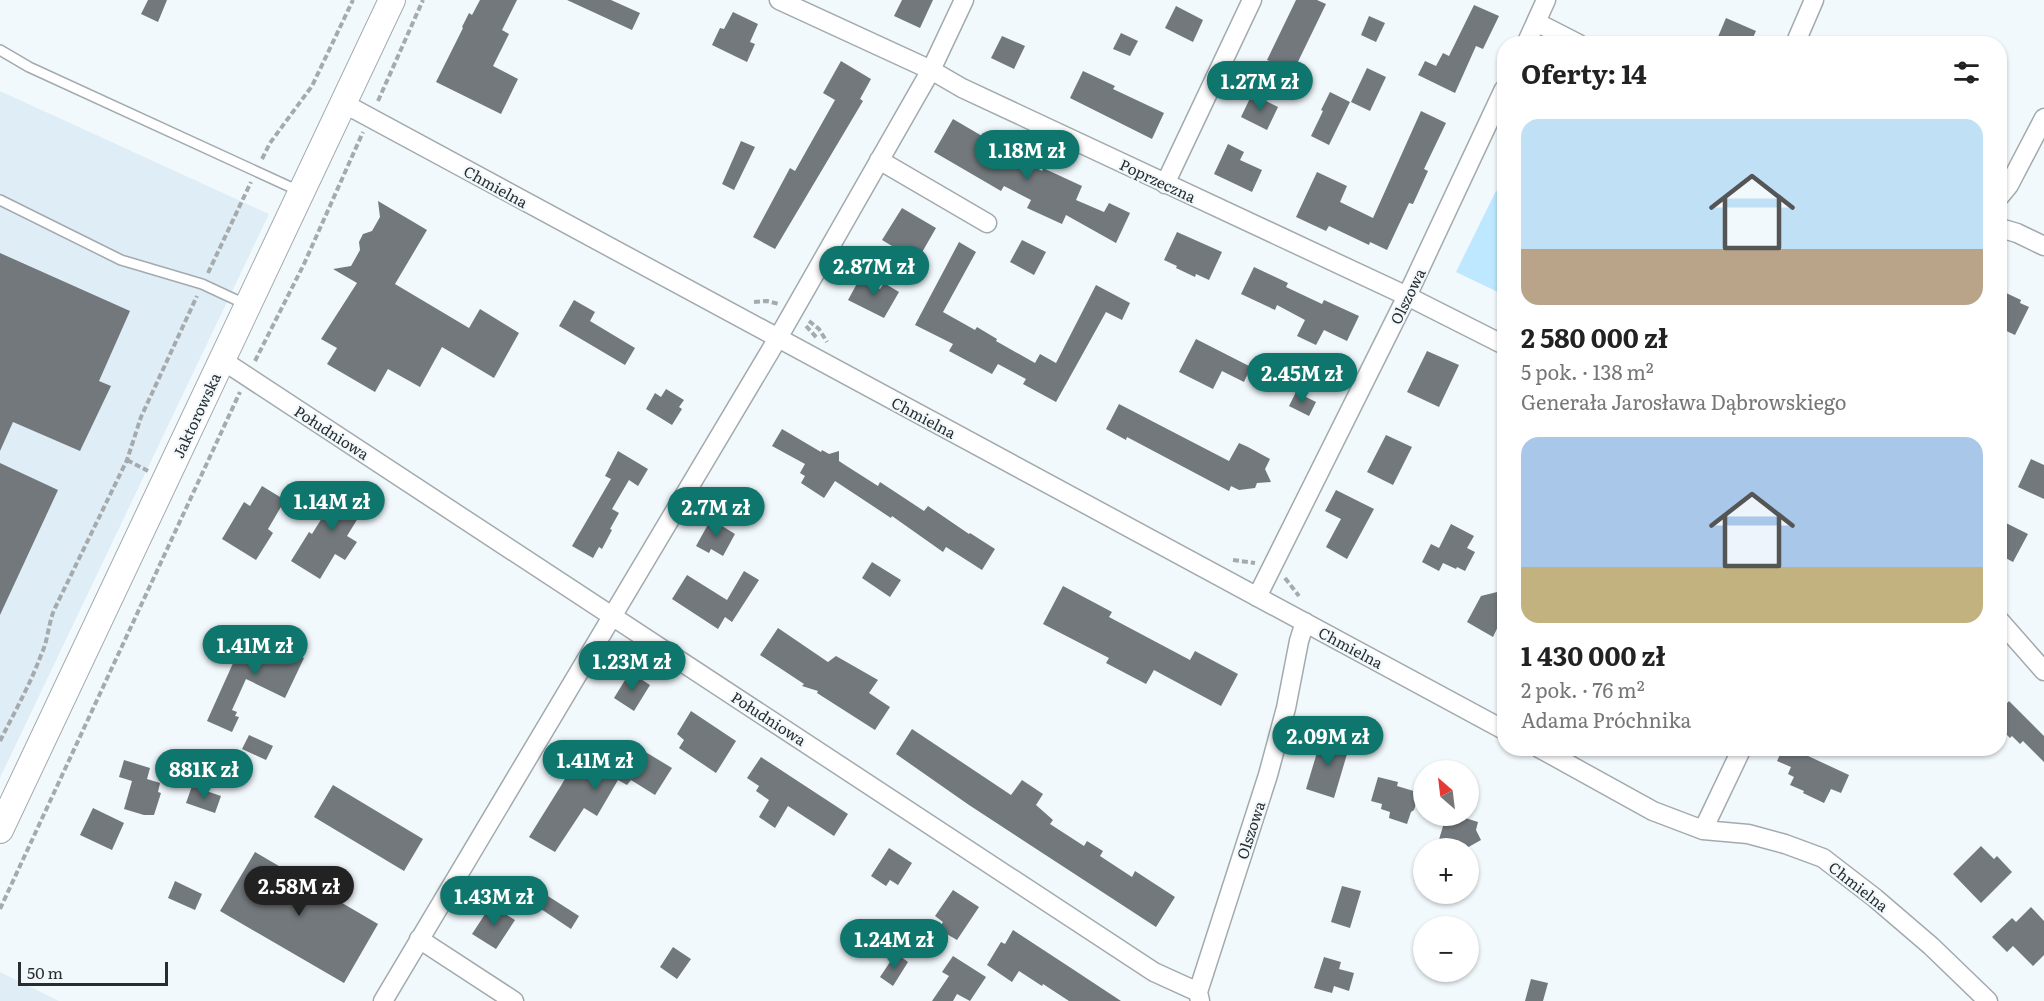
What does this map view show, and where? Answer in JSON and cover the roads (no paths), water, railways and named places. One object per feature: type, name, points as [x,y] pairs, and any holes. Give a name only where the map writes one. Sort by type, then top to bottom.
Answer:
[{"type":"main road","name":"Jaktorowska","points":[[0,830],[392,0]]},
{"type":"street","name":"Poprzeczna","points":[[779,0],[931,70],[963,88],[1165,184],[1407,296],[1497,341]]},
{"type":"street","points":[[383,1001],[777,338],[931,70],[964,0]]},
{"type":"street","points":[[1165,184],[1252,0]]},
{"type":"street","points":[[1530,36],[1546,0]]},
{"type":"street","points":[[1798,36],[1814,0]]},
{"type":"street","points":[[1536,22],[1563,36]]},
{"type":"street","name":"Chmielna","points":[[343,103],[1497,726]]},
{"type":"street","name":"Olszowa","points":[[1257,597],[1407,296],[1497,104]]},
{"type":"street","points":[[2007,187],[2044,117]]},
{"type":"street","points":[[879,160],[987,223]]},
{"type":"street","points":[[2007,230],[2044,246]]},
{"type":"street","name":"Południowa","points":[[222,360],[1154,972],[1199,996]]},
{"type":"street","name":"Olszowa","points":[[1199,996],[1268,775],[1305,622]]},
{"type":"street","points":[[2007,629],[2044,671]]},
{"type":"street","name":"Chmielna","points":[[1553,756],[1653,811],[1703,830],[1749,834],[1822,858],[1875,898],[1931,946],[1988,1001]]},
{"type":"street","points":[[1703,830],[1738,756]]},
{"type":"street","points":[[419,939],[514,1001]]},
{"type":"lane","points":[[0,50],[29,67],[301,192]]},
{"type":"lane","points":[[0,201],[121,260],[202,284],[248,305]]}]
